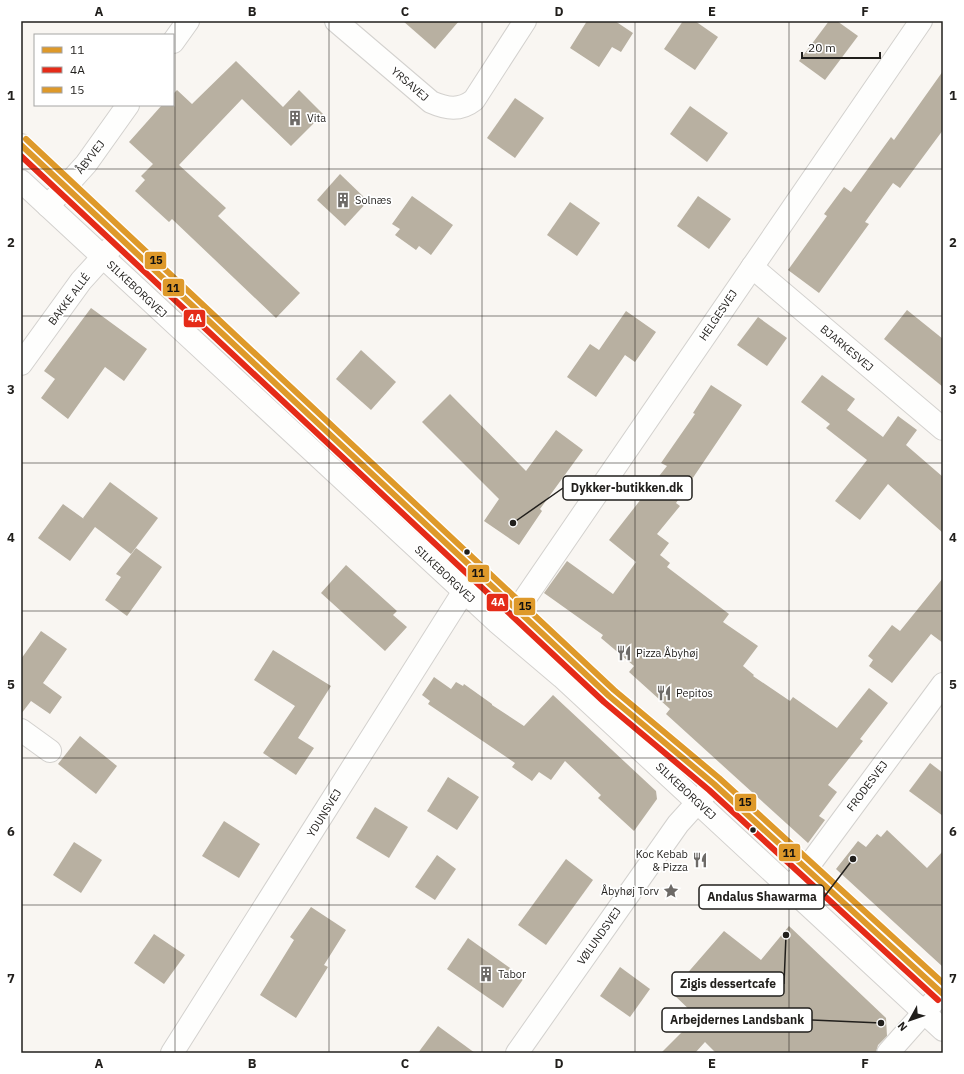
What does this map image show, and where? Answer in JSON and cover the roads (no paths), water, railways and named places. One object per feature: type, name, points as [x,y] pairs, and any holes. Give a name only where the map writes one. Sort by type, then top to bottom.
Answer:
[{"type":"street","points":[[174,41],[188,21]]},
{"type":"street","name":"YRSAVEJ","points":[[336,21],[430,102],[452,109],[465,107],[474,100],[525,21]]},
{"type":"street","name":"HELGESVEJ","points":[[517,610],[921,21]]},
{"type":"street","name":"ÅBYVEJ","points":[[48,206],[86,164],[127,106]]},
{"type":"street","name":"SILKEBORGVEJ","points":[[21,145],[610,696],[714,784],[942,993]]},
{"type":"street","name":"SILKEBORGVEJ","points":[[21,181],[464,591],[562,677],[698,802],[943,1030]]},
{"type":"street","name":"BAKKE ALLÉ","points":[[21,364],[81,281],[120,238]]},
{"type":"street","name":"BJARKESVEJ","points":[[752,267],[943,429]]},
{"type":"street","name":"YDUNSVEJ","points":[[177,1051],[464,591],[478,574]]},
{"type":"street","name":"FRODESVEJ","points":[[790,887],[807,868],[943,684]]},
{"type":"street","points":[[21,730],[50,751]]},
{"type":"street","name":"VØLUNDSVEJ","points":[[517,1053],[678,824],[714,784]]},
{"type":"street","points":[[888,1053],[942,993]]},
{"type":"place","name":"Vita","points":[[295,118]]},
{"type":"place","name":"Solnæs","points":[[343,200]]},
{"type":"place","name":"Dykker-butikken.dk","points":[[513,523]]},
{"type":"place","name":"Pizza Åbyhøj","points":[[624,653]]},
{"type":"place","name":"Pepitos","points":[[664,693]]},
{"type":"place","name":"Andalus Shawarma","points":[[853,859]]},
{"type":"place","name":"Koc Kebab & Pizza","points":[[700,860]]},
{"type":"place","name":"Åbyhøj Torv","points":[[671,891]]},
{"type":"place","name":"Zigis dessertcafe","points":[[786,935]]},
{"type":"place","name":"Tabor","points":[[486,974]]},
{"type":"place","name":"Arbejdernes Landsbank","points":[[881,1023]]}]
